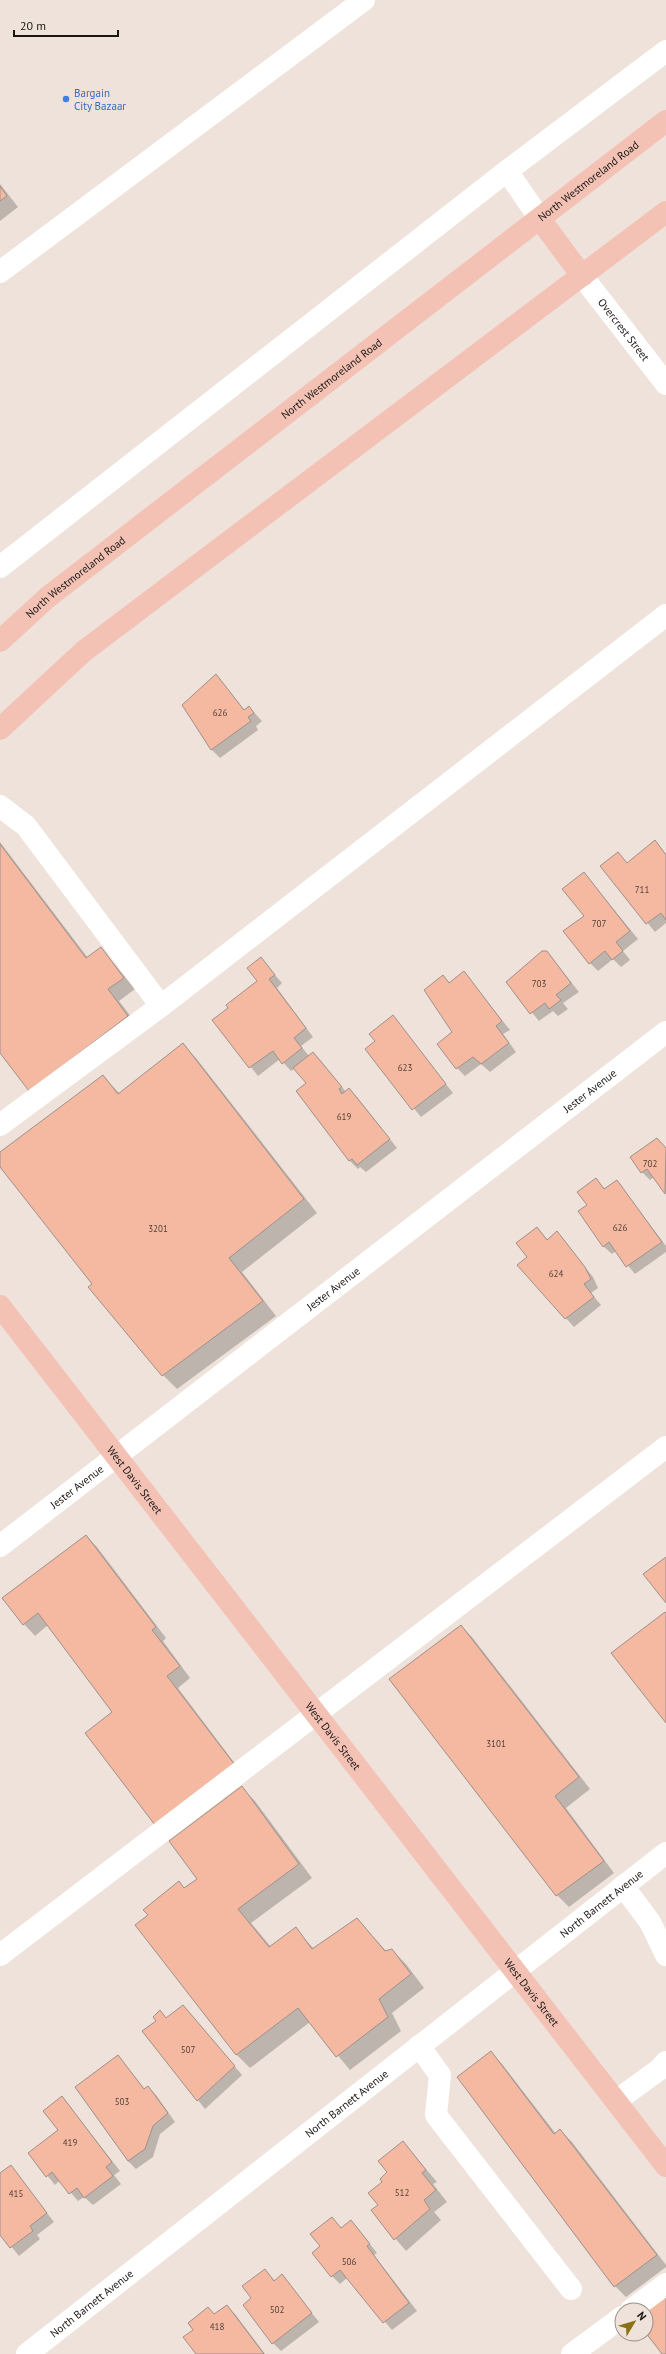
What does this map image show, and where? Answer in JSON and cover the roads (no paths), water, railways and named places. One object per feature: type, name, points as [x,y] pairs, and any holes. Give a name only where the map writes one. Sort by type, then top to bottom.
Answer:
[{"type":"main road","name":"North Westmoreland Road","points":[[0,641],[48,597],[666,121]]},
{"type":"main road","points":[[0,729],[84,652],[666,212]]},
{"type":"main road","points":[[540,219],[582,276]]},
{"type":"main road","name":"West Davis Street","points":[[0,1306],[666,2166]]},
{"type":"street","points":[[0,272],[364,0]]},
{"type":"street","points":[[0,567],[508,171],[666,51]]},
{"type":"street","points":[[508,171],[540,219]]},
{"type":"street","name":"Overcrest Street","points":[[582,276],[666,384]]},
{"type":"street","points":[[0,1125],[161,1006],[666,615]]},
{"type":"street","points":[[0,806],[26,826],[161,1006]]},
{"type":"street","name":"Jester Avenue","points":[[0,1546],[666,1032]]},
{"type":"street","points":[[0,1955],[317,1715],[666,1447]]},
{"type":"street","name":"North Barnett Avenue","points":[[27,2354],[666,1853]]},
{"type":"street","points":[[623,1886],[650,1922],[666,1955]]},
{"type":"street","points":[[419,2046],[440,2075],[436,2115],[571,2289]]},
{"type":"street","points":[[616,2101],[660,2069],[666,2062]]},
{"type":"street","points":[[642,2302],[666,2284]]},
{"type":"street","points":[[572,2354],[614,2323]]},
{"type":"place","name":"Bargain City Bazaar","points":[[66,99]]}]
